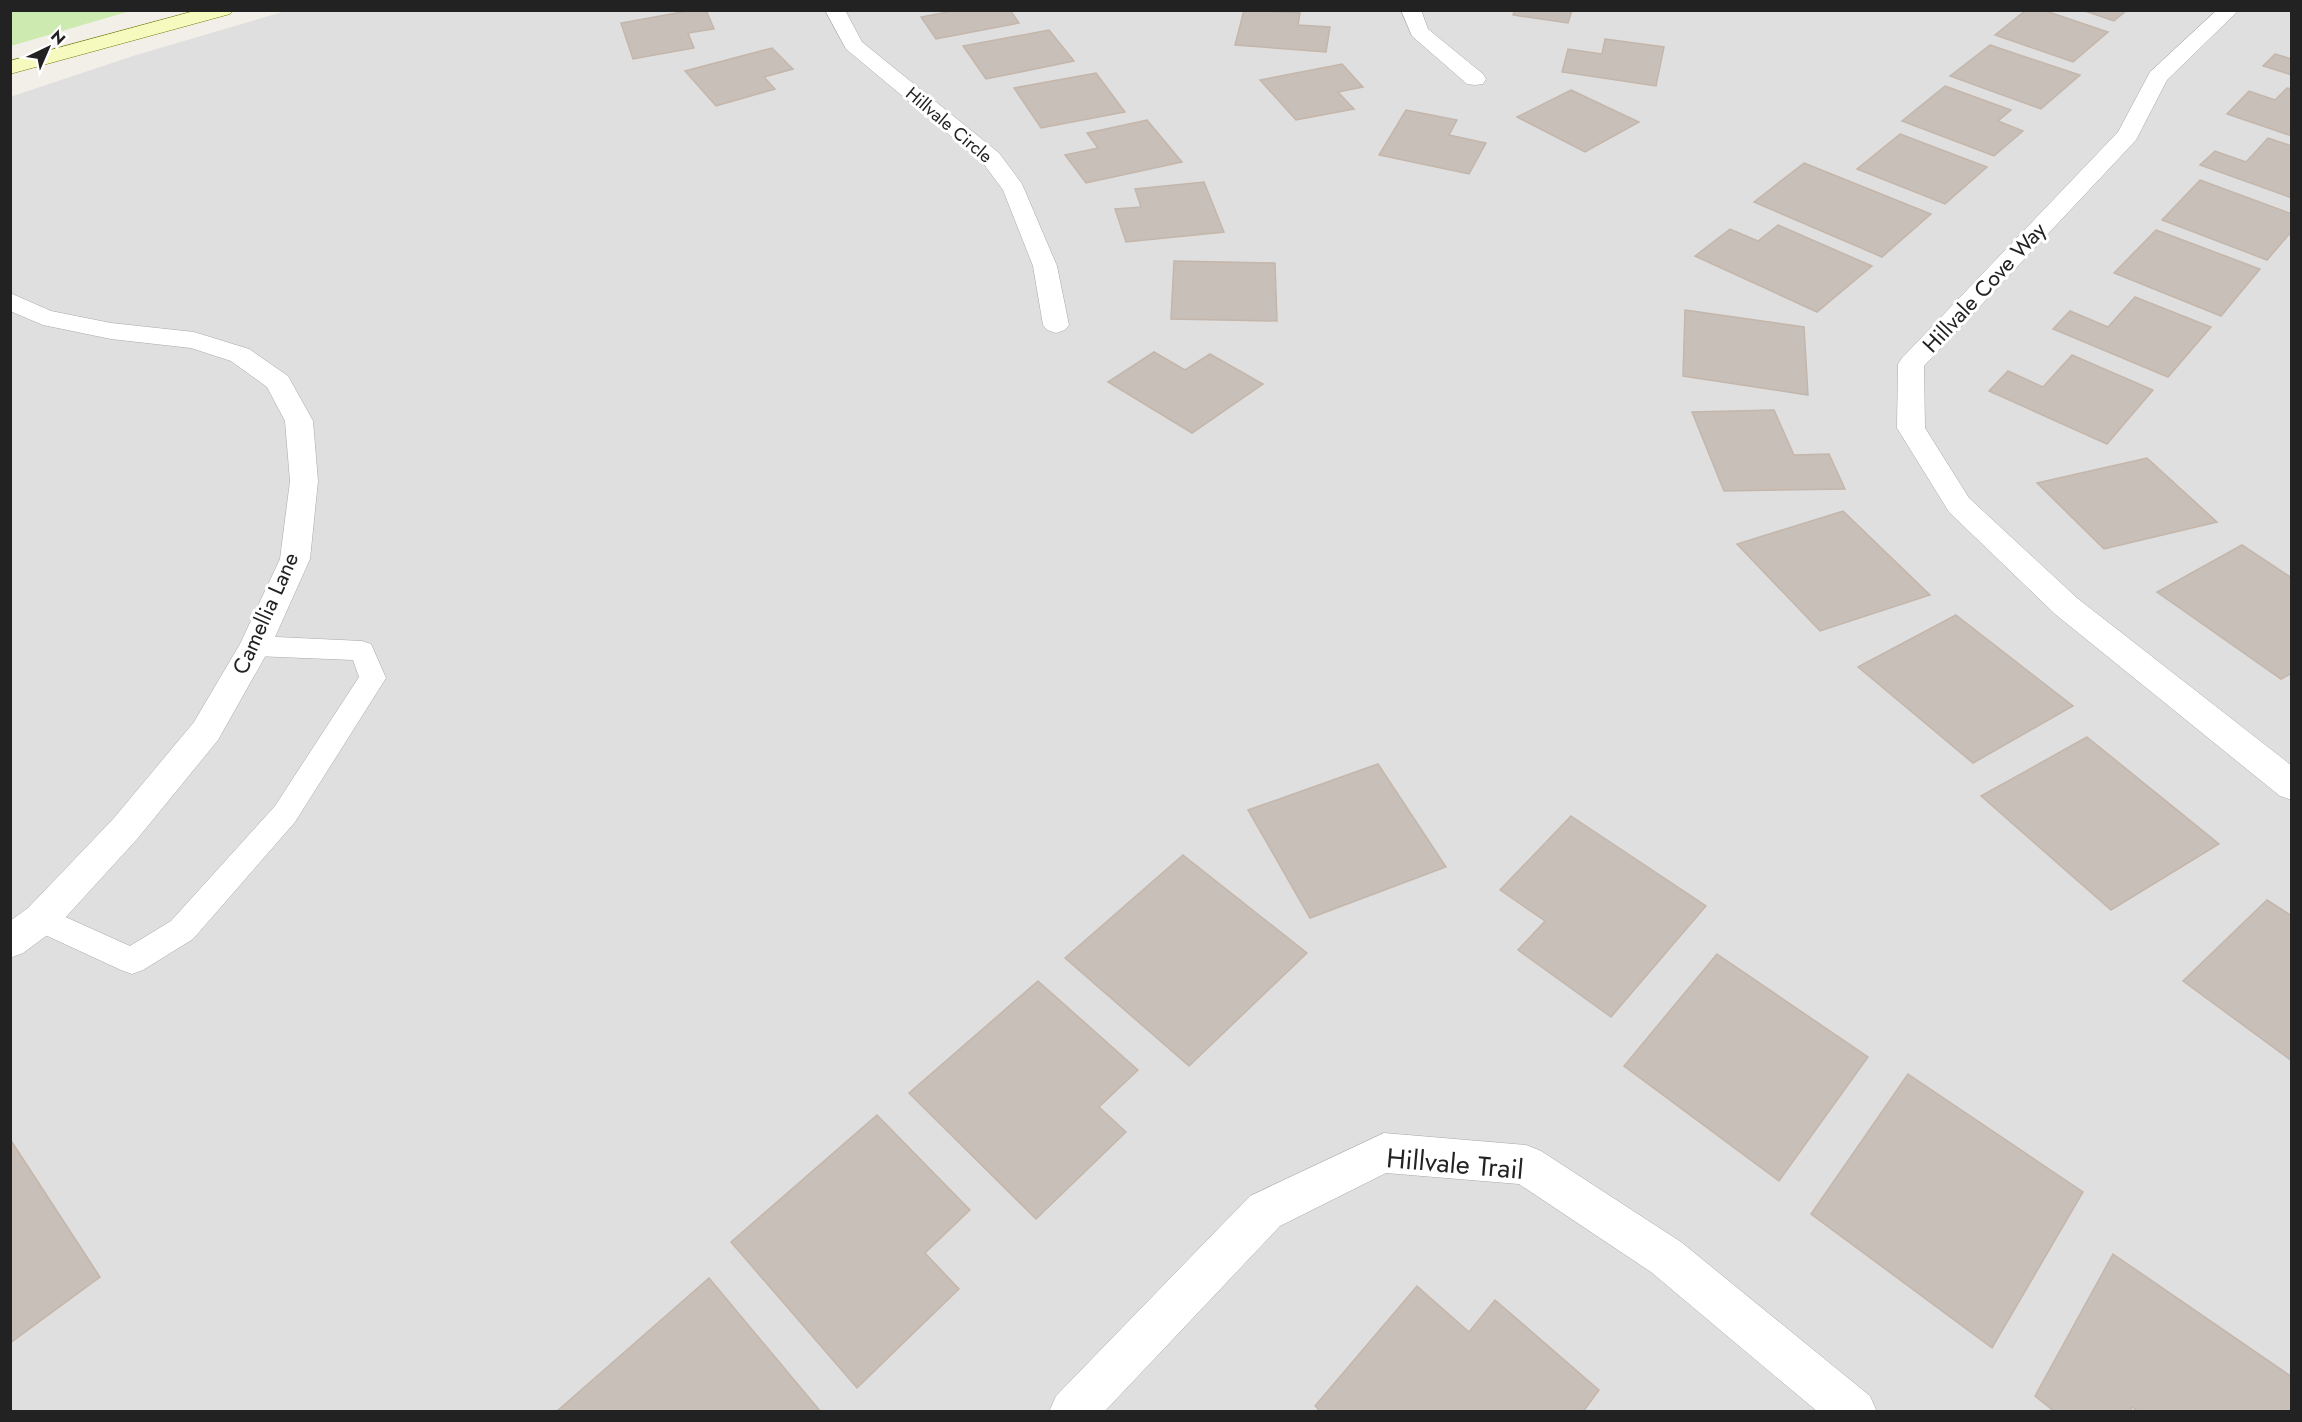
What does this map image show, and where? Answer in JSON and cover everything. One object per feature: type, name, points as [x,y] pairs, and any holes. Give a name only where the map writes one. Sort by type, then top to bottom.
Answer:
[{"type":"main road","points":[[10,68],[221,11]]},
{"type":"street","name":"Hillvale Circle","points":[[835,10],[853,45],[991,158],[1014,189],[1046,266],[1056,325]]},
{"type":"street","points":[[1411,10],[1419,32],[1475,79]]},
{"type":"street","name":"Hillvale Cove Way","points":[[2229,10],[2158,77],[2128,135],[1911,364],[1911,428],[1959,505],[2066,606],[2292,786]]},
{"type":"street","name":"Camellia Lane","points":[[10,301],[43,317],[111,331],[194,340],[240,355],[278,382],[299,421],[304,481],[295,559],[255,646],[206,731],[126,828],[41,919],[10,942]]},
{"type":"street","name":"Hillvale Trail","points":[[1072,1412],[1265,1211],[1384,1153],[1526,1165],[1666,1257],[1854,1412]]},
{"type":"lane","points":[[41,919],[132,961],[182,930],[285,814],[374,678],[362,651],[255,646]]},
{"type":"shaded area","points":[[289,10],[2291,11],[2291,1411],[11,1411],[10,97],[133,56]]},
{"type":"green space","points":[[11,10],[130,10],[130,11],[11,46]]},
{"type":"building","points":[[693,10],[706,10],[714,29],[688,33],[694,48],[633,59],[621,23]]},
{"type":"building","points":[[947,10],[1010,10],[1019,23],[936,39],[921,17],[948,12]]},
{"type":"building","points":[[1244,10],[1300,13],[1298,25],[1330,27],[1326,52],[1235,45]]},
{"type":"building","points":[[1515,10],[1572,10],[1568,23],[1513,15]]},
{"type":"building","points":[[2026,10],[2043,10],[2108,32],[2073,62],[1995,35]]},
{"type":"building","points":[[2082,10],[2127,10],[2114,21]]},
{"type":"building","points":[[1049,30],[1074,61],[986,79],[963,46]]},
{"type":"building","points":[[1605,39],[1664,47],[1656,86],[1562,72],[1568,49],[1602,54]]},
{"type":"building","points":[[1990,45],[2080,75],[2041,109],[1950,76]]},
{"type":"building","points":[[772,48],[793,69],[764,77],[775,89],[716,106],[685,71]]},
{"type":"building","points":[[2275,54],[2292,59],[2292,75],[2263,66]]},
{"type":"building","points":[[1342,64],[1363,87],[1338,92],[1354,109],[1296,120],[1260,80]]},
{"type":"building","points":[[1096,73],[1125,112],[1041,128],[1014,88]]},
{"type":"building","points":[[1945,86],[2011,110],[1998,121],[2023,131],[1994,156],[1902,121]]},
{"type":"building","points":[[2287,88],[2292,89],[2292,136],[2227,114],[2249,91],[2275,100]]},
{"type":"building","points":[[1571,90],[1639,122],[1585,152],[1517,117]]},
{"type":"building","points":[[1406,110],[1457,120],[1449,135],[1486,143],[1469,174],[1379,155]]},
{"type":"building","points":[[1147,120],[1182,162],[1086,183],[1065,155],[1098,148],[1087,133]]},
{"type":"building","points":[[1900,134],[1987,167],[1945,204],[1857,169]]},
{"type":"building","points":[[2268,138],[2292,146],[2292,198],[2200,165],[2215,151],[2246,162]]},
{"type":"building","points":[[1804,163],[1931,214],[1882,257],[1754,202]]},
{"type":"building","points":[[2200,180],[2292,214],[2292,231],[2267,260],[2162,220]]},
{"type":"building","points":[[1204,182],[1224,232],[1126,242],[1115,209],[1141,207],[1135,189]]},
{"type":"building","points":[[1778,225],[1872,266],[1817,312],[1695,256],[1730,229],[1758,241]]},
{"type":"building","points":[[2156,230],[2260,269],[2221,316],[2114,273]]},
{"type":"building","points":[[1174,261],[1275,263],[1277,321],[1171,319]]},
{"type":"building","points":[[2135,297],[2211,327],[2168,377],[2053,329],[2070,311],[2108,327]]},
{"type":"building","points":[[1685,310],[1804,327],[1808,395],[1683,376]]},
{"type":"building","points":[[1154,352],[1185,370],[1210,354],[1263,384],[1192,433],[1108,382]]},
{"type":"building","points":[[2072,355],[2153,390],[2107,444],[1989,391],[2008,371],[2043,387]]},
{"type":"building","points":[[1774,410],[1794,455],[1829,454],[1845,489],[1724,491],[1692,412]]},
{"type":"building","points":[[2147,458],[2217,522],[2104,549],[2037,483]]},
{"type":"building","points":[[1843,511],[1930,595],[1820,631],[1737,544]]},
{"type":"building","points":[[2242,545],[2292,578],[2292,673],[2281,679],[2157,592]]},
{"type":"building","points":[[1956,615],[2073,706],[1973,763],[1858,667]]},
{"type":"building","points":[[2087,737],[2219,844],[2111,910],[1981,796]]},
{"type":"building","points":[[1378,764],[1446,867],[1310,918],[1248,810]]},
{"type":"building","points":[[1571,816],[1706,906],[1611,1017],[1518,950],[1545,921],[1500,890]]},
{"type":"building","points":[[1183,855],[1307,953],[1189,1066],[1065,958]]},
{"type":"building","points":[[2267,900],[2292,916],[2292,1061],[2183,981]]},
{"type":"building","points":[[1717,954],[1868,1057],[1779,1181],[1624,1066]]},
{"type":"building","points":[[1038,981],[1138,1070],[1099,1107],[1126,1132],[1036,1219],[909,1093]]},
{"type":"building","points":[[1908,1074],[2083,1192],[1992,1348],[1811,1214]]},
{"type":"building","points":[[877,1115],[970,1210],[925,1253],[959,1289],[857,1388],[731,1242]]},
{"type":"building","points":[[10,1139],[100,1277],[10,1343]]},
{"type":"building","points":[[2113,1254],[2292,1377],[2292,1412],[2138,1412],[2132,1407],[2130,1412],[2055,1412],[2035,1396]]},
{"type":"building","points":[[709,1278],[821,1412],[556,1412]]},
{"type":"building","points":[[1417,1286],[1469,1332],[1495,1300],[1599,1390],[1583,1412],[1321,1412],[1315,1406]]}]
